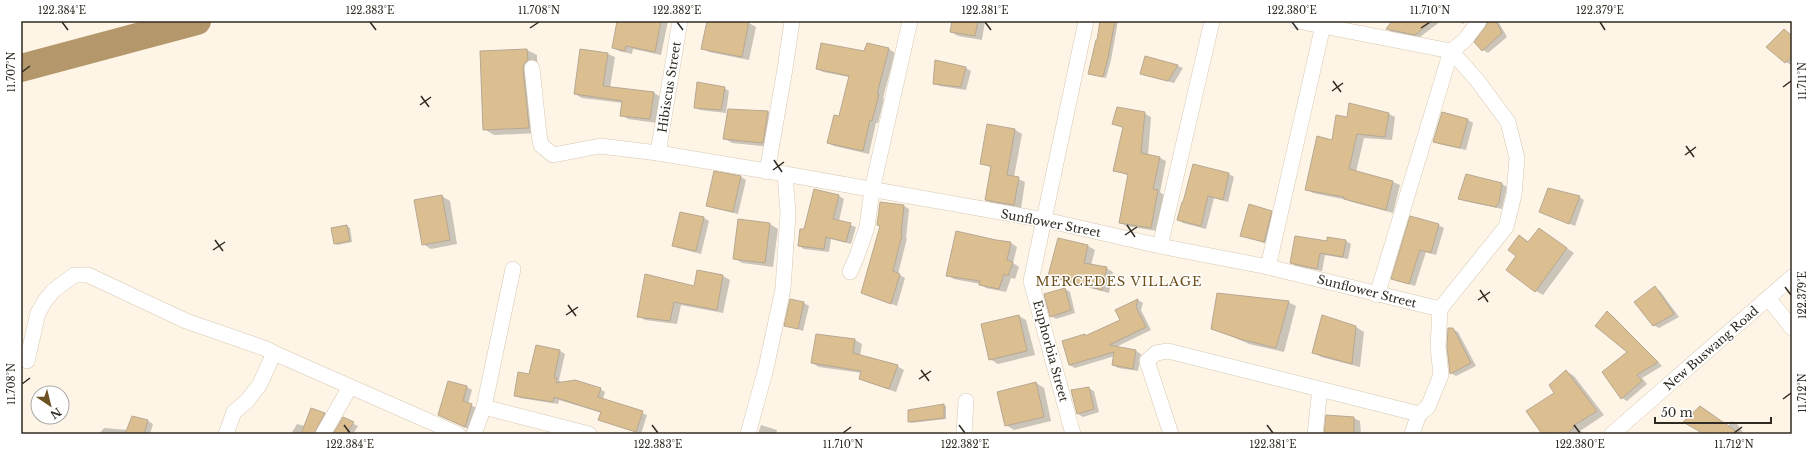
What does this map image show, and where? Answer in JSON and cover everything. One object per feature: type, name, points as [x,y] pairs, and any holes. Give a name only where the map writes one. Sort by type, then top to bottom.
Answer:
[{"type":"street","name":"Hibiscus Street","points":[[658,153],[680,21]]},
{"type":"street","points":[[767,172],[792,21]]},
{"type":"street","points":[[850,272],[860,250],[867,227],[872,190],[910,21]]},
{"type":"street","name":"Euphorbia Street","points":[[1073,434],[1032,280],[1086,21]]},
{"type":"street","points":[[1160,246],[1212,21]]},
{"type":"street","points":[[1297,21],[1323,24],[1451,51],[1477,80],[1508,122],[1518,158],[1514,195],[1506,226],[1440,309],[1438,347],[1441,376],[1428,407],[1419,414],[1412,434]]},
{"type":"street","points":[[1377,295],[1451,51],[1464,41],[1478,21]]},
{"type":"street","points":[[1268,267],[1323,24]]},
{"type":"street","name":"Sunflower Street","points":[[532,68],[538,134],[541,145],[554,155],[600,146],[658,153],[784,174],[1045,220],[1160,246],[1268,267],[1377,295],[1440,309]]},
{"type":"street","points":[[748,434],[766,368],[783,289],[788,214],[784,174]]},
{"type":"street","points":[[474,434],[484,407],[513,269]]},
{"type":"street","points":[[27,361],[38,313],[45,301],[53,291],[74,275],[88,276],[186,321],[264,348],[458,434]]},
{"type":"street","name":"New Buswang Road","points":[[1612,434],[1792,277]]},
{"type":"street","points":[[1768,298],[1792,328]]},
{"type":"street","points":[[1171,434],[1147,361],[1156,353],[1168,351],[1419,414]]},
{"type":"street","points":[[226,434],[234,412],[247,401],[260,384],[274,353]]},
{"type":"street","points":[[323,434],[350,387]]},
{"type":"street","points":[[1315,434],[1320,390]]},
{"type":"street","points":[[964,434],[966,401]]},
{"type":"street","points":[[484,407],[589,434]]},
{"type":"building","points":[[617,21],[661,21],[655,52],[626,46],[625,51],[612,48]]},
{"type":"building","points":[[707,21],[749,21],[742,57],[701,49]]},
{"type":"building","points":[[952,21],[978,21],[975,36],[950,32]]},
{"type":"building","points":[[1100,21],[1115,21],[1103,77],[1088,74],[1097,40]]},
{"type":"building","points":[[1392,21],[1432,21],[1415,35],[1386,29]]},
{"type":"building","points":[[1488,21],[1496,21],[1502,33],[1482,51],[1474,42]]},
{"type":"building","points":[[1784,29],[1792,36],[1792,57],[1785,63],[1766,47]]},
{"type":"building","points":[[821,43],[864,51],[867,43],[889,48],[877,94],[879,94],[872,121],[870,120],[863,151],[827,143],[834,115],[839,116],[849,76],[816,69]]},
{"type":"building","points":[[527,49],[528,60],[524,64],[523,69],[529,128],[483,130],[480,51]]},
{"type":"building","points":[[580,49],[608,53],[603,86],[654,92],[650,119],[620,116],[622,101],[574,94]]},
{"type":"building","points":[[1145,56],[1178,65],[1168,81],[1140,74]]},
{"type":"building","points":[[935,60],[966,67],[961,87],[933,84]]},
{"type":"building","points":[[697,82],[725,87],[721,110],[694,108]]},
{"type":"building","points":[[1349,103],[1389,113],[1385,137],[1357,134],[1349,169],[1393,181],[1386,210],[1344,199],[1344,197],[1305,190],[1317,136],[1332,140],[1336,115],[1347,117]]},
{"type":"building","points":[[1117,107],[1145,112],[1141,153],[1160,157],[1153,189],[1158,190],[1151,228],[1119,223],[1128,174],[1113,171],[1123,127],[1112,124]]},
{"type":"building","points":[[728,109],[768,111],[763,143],[723,139]]},
{"type":"building","points":[[1442,112],[1468,119],[1460,148],[1433,142]]},
{"type":"building","points":[[987,124],[1015,129],[1007,175],[1019,177],[1014,205],[985,200],[991,166],[980,164]]},
{"type":"building","points":[[1193,164],[1229,173],[1223,200],[1208,196],[1201,226],[1177,220]]},
{"type":"building","points":[[714,171],[741,176],[733,212],[706,206]]},
{"type":"building","points":[[1466,174],[1502,183],[1499,202],[1496,207],[1458,199]]},
{"type":"building","points":[[1548,188],[1580,196],[1569,224],[1539,212]]},
{"type":"building","points":[[814,189],[839,195],[833,219],[851,223],[846,242],[826,237],[824,249],[798,246],[800,229],[804,229]]},
{"type":"building","points":[[442,195],[450,240],[422,245],[414,200]]},
{"type":"building","points":[[880,202],[904,205],[902,235],[893,271],[900,274],[891,304],[861,293],[880,226],[877,225]]},
{"type":"building","points":[[1249,204],[1272,211],[1264,242],[1240,236]]},
{"type":"building","points":[[680,212],[704,217],[696,251],[672,246]]},
{"type":"building","points":[[1410,216],[1439,224],[1431,253],[1420,250],[1409,284],[1391,279]]},
{"type":"building","points":[[738,219],[770,223],[765,263],[733,259]]},
{"type":"building","points":[[347,225],[350,241],[334,244],[331,228]]},
{"type":"building","points":[[1539,228],[1567,248],[1535,292],[1506,270],[1516,256],[1508,250],[1519,235],[1528,242]]},
{"type":"building","points":[[956,231],[1011,242],[1007,260],[1013,262],[1008,276],[1004,274],[999,289],[979,285],[980,281],[946,276]]},
{"type":"building","points":[[1295,236],[1327,241],[1327,237],[1346,240],[1343,257],[1320,253],[1317,269],[1290,263]]},
{"type":"building","points":[[1058,238],[1088,245],[1084,263],[1107,267],[1102,290],[1048,276]]},
{"type":"building","points":[[697,270],[723,275],[717,310],[674,302],[670,321],[637,317],[645,274],[694,286]]},
{"type":"building","points":[[1655,286],[1674,314],[1653,326],[1634,302]]},
{"type":"building","points":[[1065,288],[1071,310],[1050,317],[1044,294]]},
{"type":"building","points":[[1217,293],[1289,301],[1276,348],[1240,339],[1211,329]]},
{"type":"building","points":[[790,299],[804,302],[798,329],[784,326]]},
{"type":"building","points":[[1138,299],[1136,307],[1146,327],[1109,345],[1136,350],[1133,369],[1112,365],[1114,352],[1069,365],[1062,341],[1085,334],[1085,336],[1120,320],[1115,310]]},
{"type":"building","points":[[1607,311],[1658,362],[1637,375],[1642,381],[1621,399],[1602,372],[1627,352],[1595,326]]},
{"type":"building","points":[[1019,315],[1027,351],[989,360],[981,324]]},
{"type":"building","points":[[1322,315],[1356,326],[1352,364],[1312,353]]},
{"type":"building","points":[[1448,328],[1453,328],[1471,363],[1450,374],[1447,347]]},
{"type":"building","points":[[816,334],[855,339],[853,353],[898,365],[889,389],[859,379],[861,371],[811,363]]},
{"type":"building","points":[[536,345],[560,350],[554,378],[557,378],[556,383],[575,380],[601,388],[598,397],[643,411],[636,432],[598,420],[601,412],[554,397],[553,402],[514,396],[518,372],[529,374]]},
{"type":"building","points":[[1566,370],[1597,411],[1573,426],[1574,428],[1566,434],[1542,434],[1526,411],[1554,393],[1549,385]]},
{"type":"building","points":[[448,381],[467,386],[463,401],[472,404],[465,427],[438,415]]},
{"type":"building","points":[[1036,382],[1044,417],[1005,426],[997,392]]},
{"type":"building","points":[[1089,387],[1094,409],[1077,414],[1071,390]]},
{"type":"building","points":[[944,404],[944,418],[908,422],[908,410]]},
{"type":"building","points":[[1700,406],[1740,434],[1704,434],[1683,422]]},
{"type":"building","points":[[311,408],[325,413],[314,434],[301,434]]},
{"type":"building","points":[[1326,415],[1354,417],[1354,434],[1324,434]]},
{"type":"building","points":[[132,416],[148,420],[144,434],[125,434]]},
{"type":"building","points":[[343,417],[354,422],[346,434],[333,434]]},
{"type":"waterway","points":[[21,68],[197,21]]},
{"type":"district","name":"MERCEDES VILLAGE","points":[[1119,281]]}]
